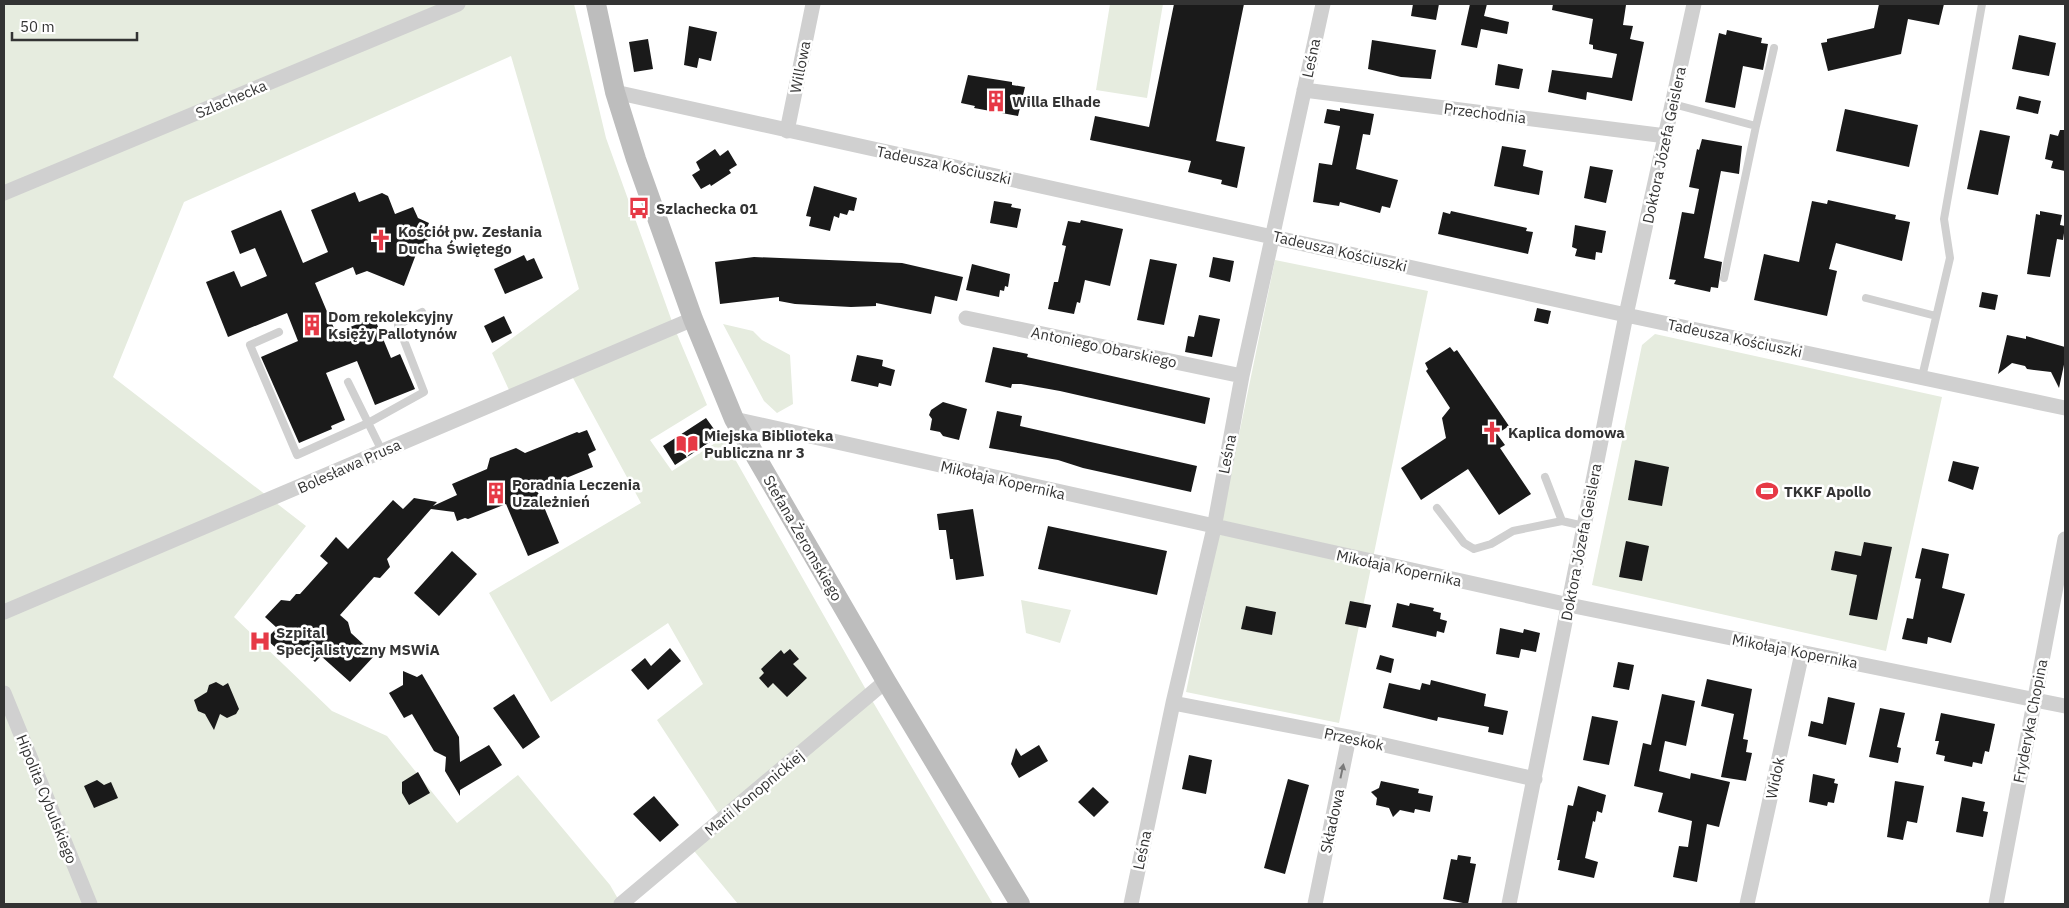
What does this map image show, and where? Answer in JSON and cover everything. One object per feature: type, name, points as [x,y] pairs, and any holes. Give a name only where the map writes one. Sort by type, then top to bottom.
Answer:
[{"type":"main road","name":"Stefana Żeromskiego","points":[[596,4],[615,92],[636,159],[693,319],[734,419],[886,681],[1020,904]]},
{"type":"street","name":"Szlachecka","points":[[4,194],[458,4]]},
{"type":"street","name":"Willowa","points":[[787,130],[813,4]]},
{"type":"street","name":"Leśna","points":[[1131,904],[1173,703],[1214,528],[1242,376],[1322,4]]},
{"type":"street","name":"Doktora Józefa Geislera","points":[[1509,904],[1626,315],[1694,4]]},
{"type":"street","name":"Przechodnia","points":[[1304,90],[1666,136]]},
{"type":"street","name":"Tadeusza Kościuszki","points":[[615,92],[1626,315],[2065,408]]},
{"type":"street","name":"Antoniego Obarskiego","points":[[966,318],[1242,376]]},
{"type":"street","name":"Bolesława Prusa","points":[[4,612],[693,319]]},
{"type":"street","name":"Mikołaja Kopernika","points":[[734,419],[1214,528],[1568,605],[2065,706]]},
{"type":"street","name":"Fryderyka Chopina","points":[[1996,904],[2065,539]]},
{"type":"street","name":"Widok","points":[[1747,904],[1802,652]]},
{"type":"street","name":"Marii Konopnickiej","points":[[621,904],[886,681]]},
{"type":"street","name":"Hipolita Cybulskiego","points":[[4,693],[90,904]]},
{"type":"street","name":"Przeskok","points":[[1173,703],[1349,737],[1535,779]]},
{"type":"street","name":"Składowa","points":[[1315,904],[1349,737]]},
{"type":"lane","points":[[1922,377],[1950,258],[1944,219],[1982,4]]},
{"type":"lane","points":[[1724,278],[1774,48]]},
{"type":"lane","points":[[1673,104],[1756,126]]},
{"type":"lane","points":[[1866,298],[1936,316]]},
{"type":"lane","points":[[279,332],[250,345],[297,454],[368,423],[424,392],[398,325],[422,312]]},
{"type":"lane","points":[[348,382],[382,451]]},
{"type":"lane","points":[[1545,477],[1562,521]]},
{"type":"lane","points":[[1437,508],[1464,543],[1474,549],[1491,544],[1513,531],[1562,521],[1584,526]]},
{"type":"shaded area","points":[[4,4],[574,4],[606,138],[674,327],[707,405],[650,440],[672,471],[723,438],[873,702],[993,904],[738,904],[690,846],[722,819],[657,720],[703,684],[668,623],[551,702],[489,593],[641,503],[567,367],[509,390],[492,353],[579,289],[511,56],[184,202],[113,377],[306,526],[234,617],[332,711],[387,736],[457,823],[518,775],[610,885],[621,904],[4,904]]},
{"type":"shaded area","points":[[1110,4],[1163,4],[1147,98],[1096,90]]},
{"type":"shaded area","points":[[1275,260],[1428,291],[1339,723],[1186,692]]},
{"type":"shaded area","points":[[723,324],[753,331],[762,340],[790,355],[793,404],[777,413],[764,401]]},
{"type":"shaded area","name":"TKKF Apollo","points":[[1655,334],[1942,397],[1886,651],[1592,585],[1642,345]]},
{"type":"shaded area","points":[[1021,600],[1071,610],[1060,643],[1026,633]]},
{"type":"building","points":[[1174,4],[1244,4],[1216,141],[1245,147],[1237,188],[1221,184],[1222,180],[1188,172],[1191,161],[1090,140],[1095,116],[1149,127]]},
{"type":"building","points":[[1413,4],[1439,4],[1436,20],[1411,16]]},
{"type":"building","points":[[1470,4],[1487,4],[1484,16],[1509,22],[1507,34],[1481,29],[1477,48],[1461,45]]},
{"type":"building","points":[[1553,4],[1626,5],[1623,25],[1633,26],[1630,39],[1644,42],[1632,101],[1587,92],[1586,100],[1548,92],[1552,70],[1612,78],[1617,54],[1593,49],[1593,45],[1589,44],[1593,19],[1552,10]]},
{"type":"building","points":[[1879,4],[1944,4],[1939,25],[1908,19],[1901,54],[1828,71],[1821,43],[1827,42],[1827,39],[1874,28]]},
{"type":"building","points":[[689,26],[717,32],[711,61],[699,58],[697,68],[684,65]]},
{"type":"building","points":[[1727,30],[1762,38],[1761,43],[1768,44],[1763,70],[1743,66],[1735,108],[1705,102],[1719,33],[1726,35]]},
{"type":"building","points":[[2019,35],[2056,43],[2049,76],[2012,69]]},
{"type":"building","points":[[648,39],[653,69],[634,72],[629,42]]},
{"type":"building","points":[[1372,40],[1436,50],[1431,79],[1401,77],[1368,69]]},
{"type":"building","points":[[1498,64],[1523,69],[1519,89],[1495,85]]},
{"type":"building","name":"Willa Elhade","points":[[968,75],[1012,82],[1012,85],[1025,87],[1018,116],[974,108],[975,106],[961,103]]},
{"type":"building","points":[[2019,96],[2041,101],[2038,114],[2016,109]]},
{"type":"building","points":[[1340,108],[1374,114],[1370,135],[1363,134],[1356,169],[1398,180],[1390,208],[1382,206],[1380,213],[1340,202],[1339,206],[1313,202],[1319,163],[1332,165],[1340,126],[1324,123],[1327,109],[1340,111]]},
{"type":"building","points":[[1845,109],[1918,125],[1909,167],[1836,151]]},
{"type":"building","points":[[1980,130],[2010,136],[1998,195],[1967,189]]},
{"type":"building","points":[[2060,130],[2065,130],[2065,171],[2051,168],[2053,161],[2045,159],[2050,134],[2058,136]]},
{"type":"building","points":[[1702,139],[1742,146],[1739,174],[1721,171],[1704,258],[1722,262],[1718,288],[1711,287],[1710,292],[1674,284],[1676,280],[1669,279],[1682,212],[1694,214],[1699,189],[1689,187],[1697,149],[1699,150]]},
{"type":"building","points":[[1502,146],[1526,150],[1523,166],[1543,171],[1539,195],[1494,186]]},
{"type":"building","points":[[715,149],[720,156],[728,150],[737,165],[729,170],[731,173],[711,186],[710,184],[701,189],[692,175],[700,170],[696,162]]},
{"type":"building","points":[[1590,166],[1613,170],[1606,203],[1584,198]]},
{"type":"building","points":[[814,186],[857,198],[854,211],[849,210],[847,215],[840,213],[839,218],[834,216],[830,231],[809,226],[811,217],[806,216]]},
{"type":"building","name":"Dom rekolekcyjny Księży Pallotynów","points":[[355,192],[359,202],[382,193],[388,196],[395,214],[413,207],[418,218],[429,223],[425,233],[429,244],[418,249],[404,286],[367,271],[356,275],[353,267],[315,283],[336,333],[374,317],[391,358],[400,354],[415,389],[375,405],[357,361],[326,373],[345,420],[331,426],[332,429],[299,443],[261,357],[298,341],[287,313],[228,337],[206,282],[234,271],[241,287],[267,276],[255,248],[240,254],[231,231],[281,210],[303,263],[328,252],[311,210]]},
{"type":"building","points":[[1828,200],[1896,215],[1895,219],[1910,222],[1902,261],[1836,243],[1829,269],[1837,271],[1827,316],[1754,300],[1764,254],[1799,262],[1812,201],[1827,204]]},
{"type":"building","points":[[994,201],[1012,204],[1011,207],[1021,209],[1017,228],[990,223]]},
{"type":"building","points":[[1451,211],[1527,228],[1526,231],[1533,232],[1528,254],[1438,234],[1443,212],[1450,214]]},
{"type":"building","points":[[2040,211],[2062,215],[2060,225],[2065,226],[2063,240],[2057,239],[2050,277],[2027,274],[2036,214],[2040,215]]},
{"type":"building","points":[[1081,220],[1123,229],[1110,286],[1085,280],[1080,303],[1077,302],[1074,314],[1048,309],[1054,282],[1058,282],[1066,246],[1062,245],[1068,221],[1080,223]]},
{"type":"building","points":[[1575,225],[1606,231],[1602,253],[1596,252],[1595,260],[1575,256],[1577,249],[1572,247]]},
{"type":"building","points":[[524,255],[527,261],[534,258],[543,278],[505,294],[494,269]]},
{"type":"building","points":[[754,257],[902,263],[963,277],[957,301],[935,296],[931,314],[876,303],[876,306],[851,307],[795,304],[779,301],[779,297],[720,304],[715,262]]},
{"type":"building","points":[[1213,257],[1234,261],[1230,282],[1209,277]]},
{"type":"building","points":[[1150,259],[1177,264],[1164,325],[1137,320]]},
{"type":"building","points":[[972,264],[1010,274],[1008,287],[1005,286],[1004,291],[1000,290],[999,297],[966,290]]},
{"type":"building","points":[[1982,292],[1998,295],[1995,310],[1979,307]]},
{"type":"building","points":[[1537,308],[1551,311],[1548,324],[1534,321]]},
{"type":"building","points":[[1199,315],[1220,319],[1212,357],[1185,352],[1188,336],[1194,337]]},
{"type":"building","points":[[504,316],[512,333],[492,343],[484,326]]},
{"type":"building","points":[[2007,335],[2026,339],[2026,336],[2065,347],[2065,360],[2059,388],[2051,372],[2027,369],[2025,366],[2012,363],[1998,374]]},
{"type":"building","points":[[993,347],[1028,354],[1027,357],[1210,398],[1205,424],[1060,391],[1021,384],[1012,384],[1011,388],[985,382]]},
{"type":"building","points":[[1450,347],[1454,352],[1457,350],[1509,426],[1497,434],[1505,445],[1500,448],[1531,494],[1499,515],[1468,469],[1421,500],[1401,468],[1446,438],[1442,418],[1450,408],[1426,371],[1428,369],[1425,363]]},
{"type":"building","points":[[857,355],[883,360],[882,366],[895,370],[891,386],[879,383],[878,387],[851,381]]},
{"type":"building","points":[[943,402],[967,409],[959,440],[930,430],[932,419],[929,415],[931,410]]},
{"type":"building","points":[[997,411],[1022,416],[1020,426],[1197,466],[1191,492],[1083,468],[1058,460],[989,448]]},
{"type":"building","name":"Miejska Biblioteka Publiczna nr 3","points":[[706,418],[719,436],[675,465],[663,446]]},
{"type":"building","points":[[587,430],[596,450],[588,454],[593,467],[537,490],[559,543],[528,556],[506,504],[468,519],[465,518],[457,521],[454,512],[431,509],[387,559],[390,567],[380,578],[374,577],[340,615],[348,622],[351,633],[375,655],[350,682],[321,656],[315,662],[296,645],[285,656],[266,639],[277,628],[265,617],[281,600],[290,601],[296,594],[300,594],[328,563],[320,556],[336,537],[348,549],[393,500],[403,509],[414,498],[437,502],[433,506],[457,495],[452,484],[487,469],[490,458],[516,448],[525,453],[577,432]]},
{"type":"building","points":[[1635,460],[1669,467],[1662,506],[1628,500]]},
{"type":"building","points":[[1953,461],[1979,467],[1973,490],[1948,481]]},
{"type":"building","points":[[973,509],[984,576],[956,580],[953,559],[950,559],[946,530],[939,530],[937,514]]},
{"type":"building","points":[[1048,526],[1167,551],[1157,595],[1038,569]]},
{"type":"building","points":[[1626,541],[1649,546],[1642,581],[1619,577]]},
{"type":"building","points":[[1864,542],[1892,547],[1877,620],[1849,615],[1857,575],[1831,570],[1835,551],[1861,556]]},
{"type":"building","points":[[1922,548],[1949,554],[1942,588],[1965,594],[1951,643],[1928,637],[1927,644],[1902,639],[1907,618],[1913,619],[1921,579],[1915,578]]},
{"type":"building","points":[[452,551],[477,574],[439,616],[414,593]]},
{"type":"building","points":[[1350,601],[1371,605],[1366,628],[1345,624]]},
{"type":"building","points":[[1397,603],[1409,606],[1410,603],[1434,608],[1433,611],[1441,613],[1440,619],[1447,621],[1444,633],[1437,631],[1436,637],[1392,627]]},
{"type":"building","points":[[1246,606],[1276,612],[1272,635],[1241,629]]},
{"type":"building","points":[[1500,628],[1523,633],[1524,629],[1540,633],[1536,652],[1521,649],[1519,658],[1496,654]]},
{"type":"building","points":[[670,648],[681,661],[648,690],[631,670],[645,658],[651,666]]},
{"type":"building","points":[[790,649],[799,659],[793,664],[807,678],[787,697],[773,683],[768,688],[759,678],[764,673],[761,669],[781,650],[784,654]]},
{"type":"building","points":[[1380,655],[1394,659],[1391,673],[1376,669]]},
{"type":"building","points":[[1618,662],[1634,665],[1629,690],[1613,687]]},
{"type":"building","points":[[403,671],[417,677],[422,674],[459,737],[460,762],[489,745],[502,765],[460,790],[460,796],[445,771],[446,757],[434,751],[412,714],[404,718],[389,693],[403,685]]},
{"type":"building","points":[[1707,679],[1752,689],[1743,739],[1748,740],[1746,752],[1752,753],[1746,781],[1721,777],[1734,714],[1701,706]]},
{"type":"building","points":[[1431,680],[1486,694],[1484,706],[1508,711],[1503,735],[1488,732],[1489,727],[1438,717],[1437,721],[1383,708],[1389,683],[1420,690],[1422,683],[1430,685]]},
{"type":"building","points":[[216,682],[223,686],[228,683],[239,709],[236,714],[227,718],[220,714],[214,730],[205,714],[198,711],[194,700],[207,692],[209,685]]},
{"type":"building","points":[[514,694],[540,737],[523,749],[493,708]]},
{"type":"building","points":[[1662,694],[1695,701],[1686,746],[1665,741],[1659,771],[1690,779],[1691,773],[1730,782],[1719,827],[1707,824],[1697,882],[1673,877],[1679,846],[1688,847],[1692,821],[1658,812],[1663,793],[1634,786],[1643,743],[1651,745]]},
{"type":"building","points":[[1828,697],[1855,703],[1846,745],[1808,736],[1811,721],[1823,724]]},
{"type":"building","points":[[1880,708],[1905,713],[1897,747],[1901,748],[1898,763],[1869,757]]},
{"type":"building","points":[[1941,713],[1995,724],[1989,752],[1985,751],[1982,764],[1973,762],[1972,767],[1944,761],[1945,756],[1936,754],[1939,741],[1935,741]]},
{"type":"building","points":[[1592,716],[1618,721],[1609,765],[1583,760]]},
{"type":"building","points":[[1039,745],[1048,761],[1019,778],[1011,764],[1016,748],[1021,756]]},
{"type":"building","points":[[1189,755],[1212,760],[1206,794],[1182,789]]},
{"type":"building","points":[[418,772],[430,793],[409,805],[402,793],[402,782]]},
{"type":"building","points":[[1813,774],[1835,779],[1834,783],[1838,784],[1834,803],[1828,802],[1827,806],[1809,802]]},
{"type":"building","points":[[1288,779],[1309,785],[1285,874],[1264,868]]},
{"type":"building","points":[[97,780],[104,785],[111,782],[118,798],[94,808],[84,786]]},
{"type":"building","points":[[1381,781],[1419,789],[1418,793],[1433,796],[1430,812],[1415,809],[1414,813],[1400,810],[1393,817],[1389,808],[1376,805],[1377,798],[1371,792],[1379,788]]},
{"type":"building","points":[[1895,781],[1924,786],[1917,823],[1907,821],[1903,840],[1887,837]]},
{"type":"building","points":[[1578,786],[1606,795],[1602,813],[1597,811],[1595,822],[1593,821],[1585,858],[1598,862],[1594,878],[1558,870],[1560,860],[1557,860],[1568,805],[1573,806]]},
{"type":"building","points":[[1093,787],[1109,802],[1094,817],[1078,802]]},
{"type":"building","points":[[654,796],[679,825],[660,842],[633,814]]},
{"type":"building","points":[[1962,797],[1985,802],[1983,811],[1988,812],[1983,837],[1956,832]]},
{"type":"building","points":[[1458,855],[1471,857],[1470,863],[1476,864],[1468,904],[1443,899],[1451,859],[1457,860]]},
{"type":"place","name":"Willa Elhade","points":[[996,101]]},
{"type":"place","name":"Szlachecka 01","points":[[639,208]]},
{"type":"place","name":"Kościół pw. Zesłania Ducha Świętego","points":[[381,240]]},
{"type":"place","name":"Dom rekolekcyjny Księży Pallotynów","points":[[312,325]]},
{"type":"place","name":"Kaplica domowa","points":[[1492,432]]},
{"type":"place","name":"Miejska Biblioteka Publiczna nr 3","points":[[687,444]]},
{"type":"place","name":"TKKF Apollo","points":[[1767,491]]},
{"type":"place","name":"Poradnia Leczenia Uzależnień","points":[[496,493]]},
{"type":"place","name":"Szpital Specjalistyczny MSWiA","points":[[260,641]]}]
